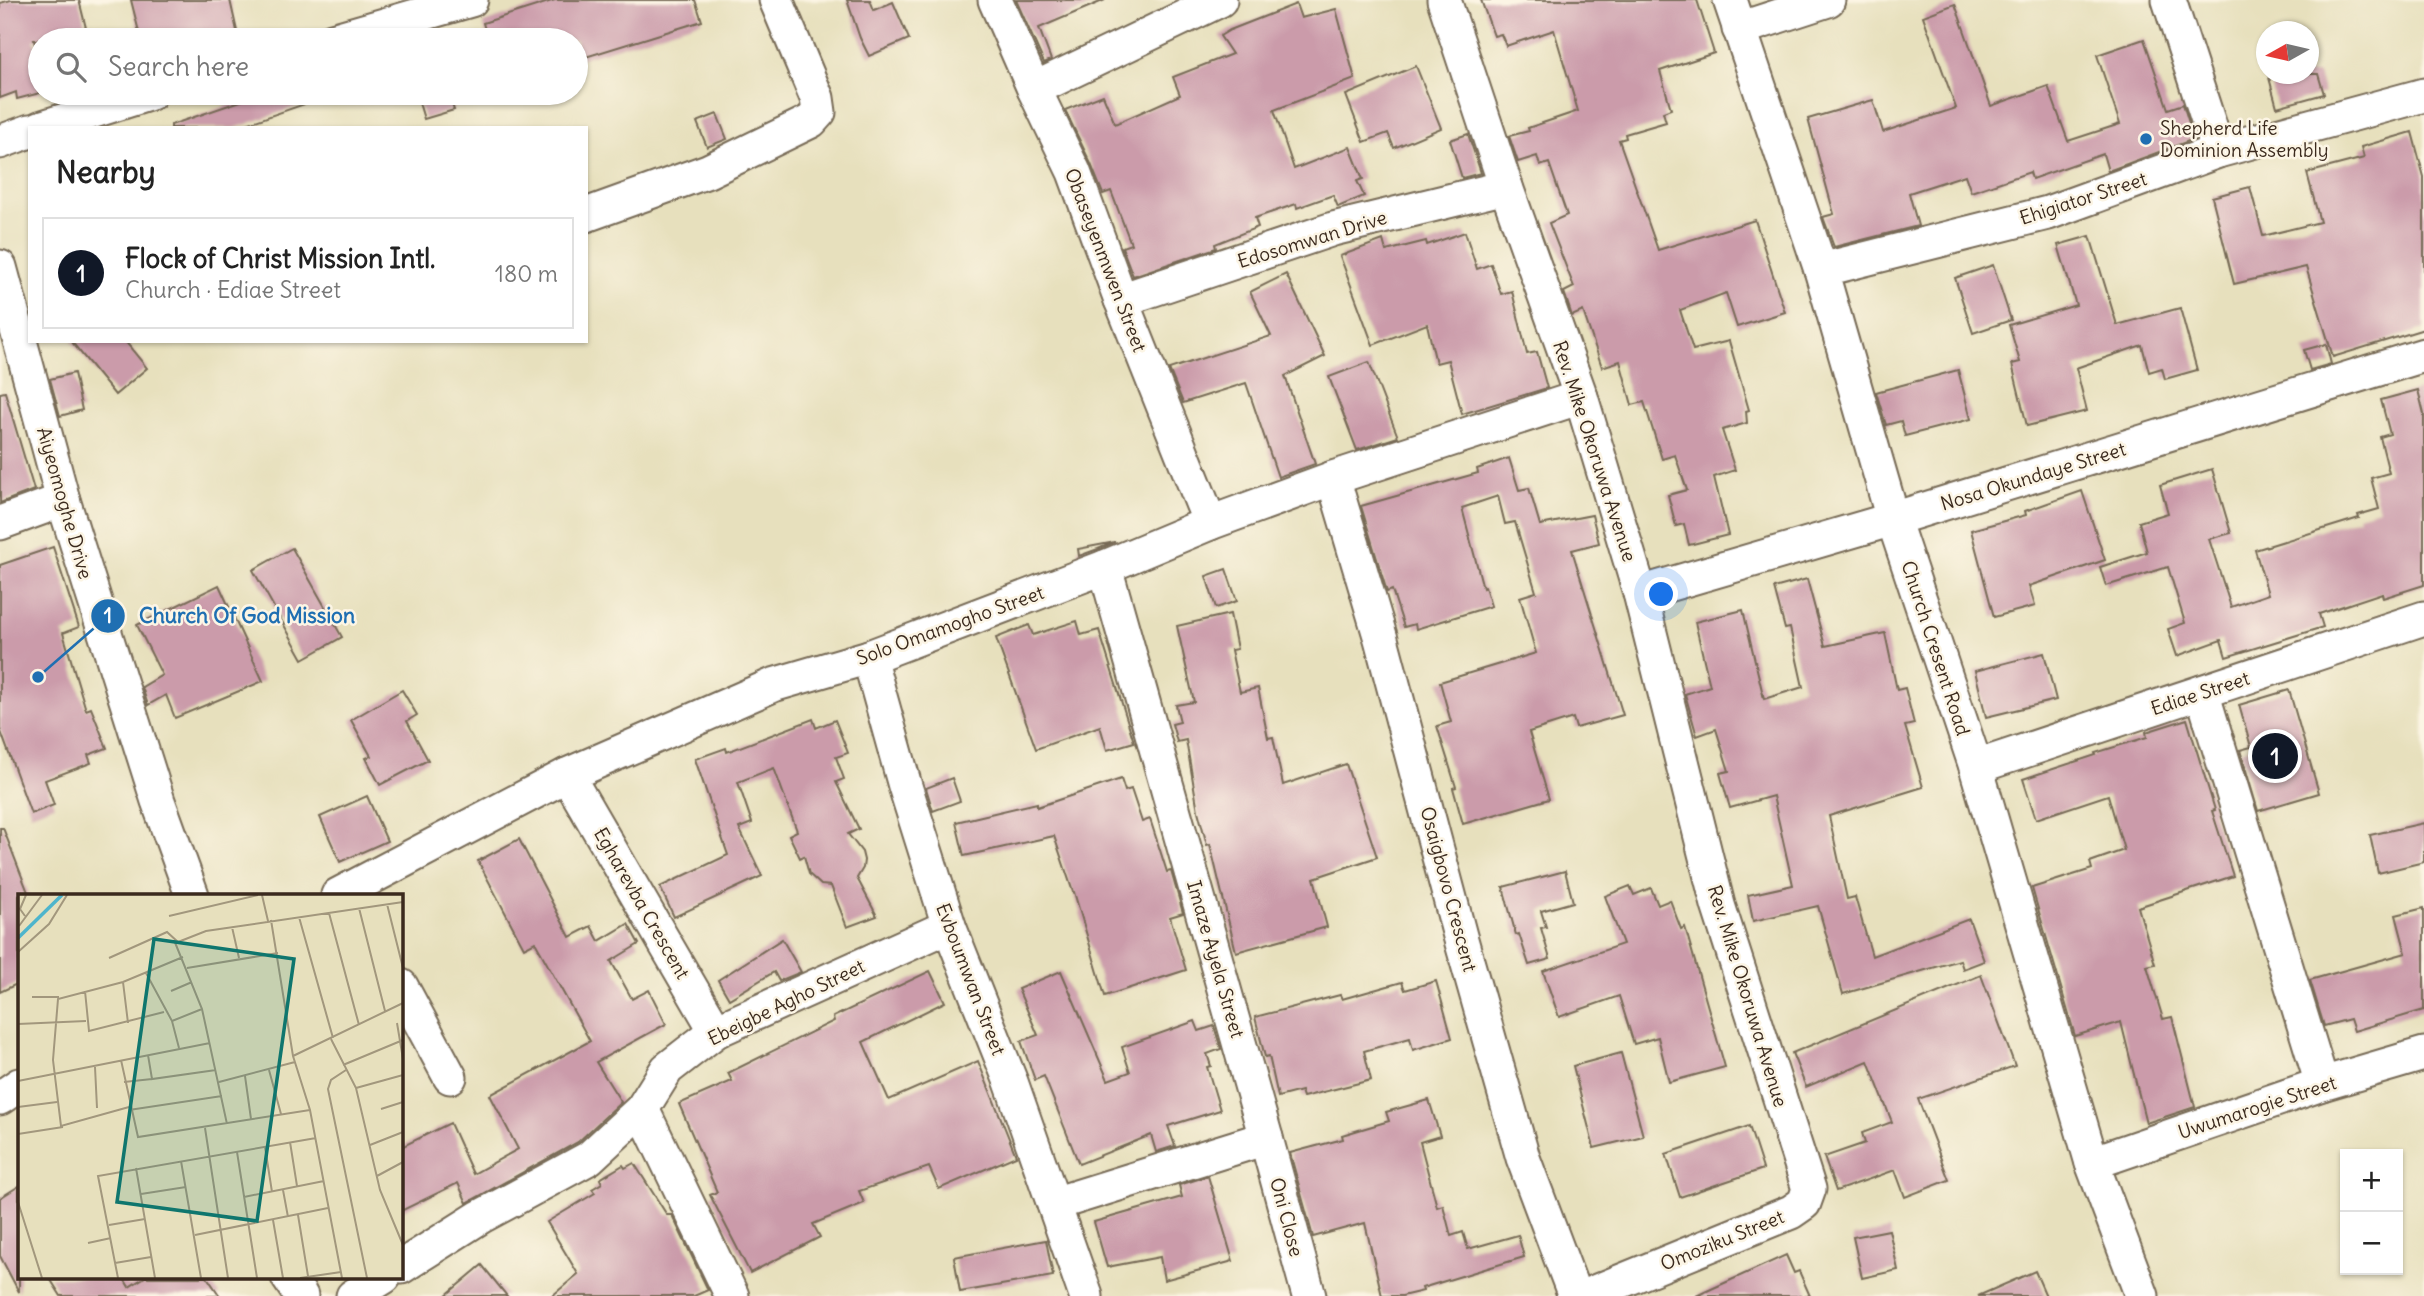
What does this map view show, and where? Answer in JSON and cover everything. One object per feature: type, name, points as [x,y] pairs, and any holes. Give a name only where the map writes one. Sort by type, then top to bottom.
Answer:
[{"type":"street","points":[[374,28],[471,0]]},
{"type":"street","points":[[588,214],[708,171],[811,121],[819,112],[817,97],[776,0]]},
{"type":"street","name":"Obaseyenmwen Street","points":[[995,0],[1074,172],[1121,300],[1210,523]]},
{"type":"street","points":[[1034,89],[1220,0]]},
{"type":"street","name":"Rev. Mike Okoruwa Avenue","points":[[1444,0],[1506,187],[1581,397],[1640,593],[1717,905],[1809,1189]]},
{"type":"street","points":[[1735,14],[1828,0]]},
{"type":"street","points":[[2169,0],[2218,151]]},
{"type":"street","name":"Church Cresent Road","points":[[1735,14],[1821,270],[1893,519],[1976,767],[2092,1163],[2142,1296]]},
{"type":"street","name":"Ehigiator Street","points":[[1821,270],[2048,213],[2218,151],[2424,95]]},
{"type":"street","points":[[46,126],[113,105]]},
{"type":"street","points":[[0,142],[28,132]]},
{"type":"street","name":"Edosomwan Drive","points":[[1121,300],[1333,229],[1506,187]]},
{"type":"street","name":"Aiyeomoghe Drive","points":[[0,267],[63,500],[158,800],[192,894]]},
{"type":"street","name":"Nosa Okundaye Street","points":[[1640,593],[1893,519],[2424,355]]},
{"type":"street","name":"Solo Omamogho Street","points":[[341,894],[567,775],[773,685],[869,657],[1105,568],[1210,523],[1333,478],[1581,397]]},
{"type":"street","name":"Osaigbovo Crescent","points":[[1333,478],[1381,639],[1523,1158],[1575,1296]]},
{"type":"street","points":[[0,523],[63,500]]},
{"type":"street","name":"Imaze Ayela Street","points":[[1105,568],[1266,1138]]},
{"type":"street","name":"Ediae Street","points":[[1976,767],[2424,618]]},
{"type":"street","name":"Evboumwan Street","points":[[869,657],[905,786],[949,926],[1011,1082],[1086,1296]]},
{"type":"street","points":[[2202,692],[2322,1084]]},
{"type":"street","name":"Egharevba Crescent","points":[[567,775],[716,1031]]},
{"type":"street","name":"Ebeigbe Agho Street","points":[[402,1266],[481,1217],[589,1158],[642,1109],[667,1069],[716,1031],[949,926]]},
{"type":"street","points":[[402,988],[450,1077]]},
{"type":"street","name":"Uwumarogie Street","points":[[2092,1163],[2322,1084],[2424,1054]]},
{"type":"street","points":[[0,1098],[18,1086]]},
{"type":"street","points":[[642,1109],[732,1296]]},
{"type":"street","points":[[1054,1204],[1266,1138]]},
{"type":"street","name":"Oni Close","points":[[1266,1138],[1309,1296]]},
{"type":"street","name":"Omoziku Street","points":[[1585,1296],[1791,1212],[1804,1203],[1809,1189]]},
{"type":"street","points":[[289,1278],[301,1296]]},
{"type":"street","points":[[353,1296],[382,1278]]},
{"type":"building","points":[[11,0],[79,0],[86,28],[28,28],[28,96],[17,99],[16,92],[0,98],[0,3]]},
{"type":"building","points":[[131,0],[230,0],[236,28],[138,28]]},
{"type":"building","points":[[555,0],[695,0],[702,21],[588,56],[588,28],[484,28],[483,23]]},
{"type":"building","points":[[847,0],[870,0],[874,10],[893,2],[909,39],[869,56]]},
{"type":"building","points":[[1016,0],[1105,0],[1039,28],[1051,60],[1044,63]]},
{"type":"building","points":[[1481,0],[1697,0],[1714,53],[1660,71],[1671,109],[1663,112],[1666,122],[1625,134],[1626,138],[1619,140],[1658,250],[1755,220],[1785,312],[1737,327],[1726,293],[1680,310],[1693,350],[1729,341],[1749,410],[1746,411],[1747,423],[1722,430],[1735,470],[1714,477],[1728,535],[1689,545],[1684,524],[1676,526],[1668,495],[1687,490],[1675,455],[1662,459],[1644,402],[1632,405],[1620,361],[1602,367],[1583,311],[1572,316],[1564,292],[1574,287],[1549,223],[1567,215],[1549,163],[1540,166],[1537,156],[1518,162],[1509,136],[1529,131],[1528,128],[1578,111],[1554,30],[1506,46],[1501,34],[1494,36]]},
{"type":"building","points":[[1296,4],[1301,18],[1336,9],[1355,79],[1274,110],[1294,169],[1350,147],[1363,179],[1357,181],[1364,196],[1338,207],[1333,195],[1297,208],[1296,204],[1255,218],[1258,227],[1215,244],[1216,248],[1133,276],[1122,247],[1131,244],[1111,191],[1103,194],[1065,110],[1103,95],[1115,124],[1180,95],[1173,77],[1232,54],[1220,36]]},
{"type":"building","points":[[1955,4],[1991,106],[2048,86],[2068,141],[2120,124],[2097,55],[2144,39],[2168,109],[2183,104],[2194,139],[2108,171],[2103,154],[2032,179],[2030,172],[1971,192],[1965,175],[1909,193],[1918,226],[1834,247],[1823,217],[1834,214],[1808,119],[1873,100],[1883,132],[1956,108],[1923,16]]},
{"type":"building","points":[[1416,66],[1441,128],[1394,148],[1388,133],[1364,142],[1346,95]]},
{"type":"building","points":[[2319,77],[2324,94],[2277,107],[2271,84],[2319,84]]},
{"type":"building","points":[[229,105],[302,105],[241,126],[171,125]]},
{"type":"building","points":[[420,105],[452,105],[454,110],[424,119]]},
{"type":"building","points":[[717,114],[727,139],[707,147],[697,122]]},
{"type":"building","points":[[2412,132],[2424,177],[2424,329],[2333,357],[2306,267],[2234,284],[2212,197],[2250,187],[2263,236],[2320,222],[2307,173],[2364,158],[2361,147]]},
{"type":"building","points":[[1468,134],[1481,173],[1462,178],[1450,140]]},
{"type":"building","points":[[1465,232],[1477,269],[1491,264],[1501,294],[1512,291],[1527,354],[1537,352],[1547,388],[1462,414],[1448,360],[1436,363],[1427,324],[1373,345],[1340,256],[1383,240],[1386,251],[1426,241],[1427,245]]},
{"type":"building","points":[[2090,236],[2117,325],[2180,308],[2197,370],[2165,379],[2162,368],[2149,372],[2142,345],[2076,368],[2087,411],[2027,426],[2012,364],[2020,362],[2009,325],[2076,305],[2058,245]]},
{"type":"building","points":[[1993,265],[2011,320],[1973,333],[1955,278]]},
{"type":"building","points":[[1286,274],[1325,356],[1285,376],[1315,464],[1278,477],[1246,383],[1183,403],[1169,369],[1271,336],[1250,292]]},
{"type":"building","points":[[73,343],[127,343],[147,368],[115,395]]},
{"type":"building","points":[[2326,344],[2331,364],[2310,370],[2304,350]]},
{"type":"building","points":[[1369,362],[1398,437],[1357,450],[1329,377]]},
{"type":"building","points":[[1958,370],[1971,419],[1905,436],[1901,421],[1886,425],[1876,392]]},
{"type":"building","points":[[74,373],[82,410],[60,416],[50,379]]},
{"type":"building","points":[[2418,390],[2424,414],[2424,585],[2383,598],[2382,593],[2319,614],[2323,627],[2226,657],[2221,640],[2177,656],[2168,629],[2185,623],[2168,567],[2106,586],[2100,567],[2147,552],[2139,522],[2168,513],[2160,485],[2212,469],[2231,533],[2209,539],[2231,607],[2268,594],[2255,550],[2359,518],[2358,515],[2379,509],[2371,478],[2389,473],[2380,437],[2390,434],[2381,400]]},
{"type":"building","points":[[5,392],[34,490],[0,503],[0,393]]},
{"type":"building","points":[[1509,458],[1519,490],[1529,488],[1540,525],[1592,515],[1599,543],[1572,550],[1623,715],[1576,728],[1573,718],[1529,732],[1549,799],[1463,824],[1453,788],[1456,787],[1437,726],[1451,722],[1440,682],[1536,653],[1520,597],[1536,592],[1515,522],[1505,524],[1498,496],[1462,508],[1483,588],[1485,587],[1491,606],[1416,629],[1415,624],[1404,627],[1392,590],[1387,592],[1361,506],[1478,473],[1477,469]]},
{"type":"building","points":[[2082,491],[2105,560],[2029,586],[2035,606],[1994,617],[1971,530],[2026,515],[2025,511]]},
{"type":"building","points":[[1115,542],[1098,549],[1079,556],[1078,549]]},
{"type":"building","points":[[53,547],[79,627],[63,633],[86,710],[91,708],[107,748],[88,755],[91,763],[45,780],[54,805],[31,814],[0,729],[0,565]]},
{"type":"building","points":[[292,548],[342,637],[303,659],[253,570]]},
{"type":"building","points":[[1226,569],[1237,601],[1216,608],[1206,576]]},
{"type":"building","points":[[1807,579],[1825,646],[1885,633],[1897,690],[1905,688],[1914,724],[1905,726],[1923,787],[1829,816],[1847,899],[1855,897],[1872,956],[1969,919],[1984,961],[1963,969],[1960,960],[1843,994],[1818,906],[1753,921],[1748,895],[1793,885],[1773,796],[1730,808],[1720,773],[1729,771],[1716,729],[1697,736],[1685,694],[1710,686],[1695,622],[1743,610],[1764,699],[1803,687],[1790,628],[1785,629],[1774,588]]},
{"type":"building","points":[[219,585],[263,681],[175,718],[166,695],[148,705],[142,687],[162,675],[137,625]]},
{"type":"building","points":[[1230,614],[1237,649],[1231,650],[1240,692],[1258,688],[1268,738],[1273,737],[1283,785],[1346,764],[1377,857],[1314,878],[1327,927],[1236,952],[1210,844],[1207,845],[1198,811],[1186,740],[1177,742],[1172,724],[1180,722],[1176,705],[1194,702],[1177,626]]},
{"type":"building","points":[[1077,621],[1081,635],[1099,630],[1134,742],[1107,750],[1100,726],[1036,749],[996,638],[1029,625],[1033,635]]},
{"type":"building","points":[[2044,653],[2056,700],[1986,717],[1975,671]]},
{"type":"building","points":[[402,690],[417,715],[407,721],[428,760],[380,785],[366,758],[371,756],[351,720]]},
{"type":"building","points":[[2289,690],[2319,793],[2258,811],[2240,750],[2251,747],[2239,705]]},
{"type":"building","points":[[813,719],[816,728],[835,720],[848,753],[836,757],[844,779],[836,782],[859,829],[848,834],[862,852],[864,860],[857,878],[877,916],[847,927],[831,886],[821,885],[809,874],[804,856],[800,858],[789,835],[797,831],[774,768],[738,782],[752,823],[739,828],[762,876],[674,917],[660,887],[728,855],[695,759],[726,748],[727,752]]},
{"type":"building","points":[[2187,719],[2233,876],[2138,907],[2155,964],[2147,966],[2163,1019],[2172,1017],[2195,1107],[2146,1123],[2121,1022],[2075,1036],[2032,888],[2092,869],[2090,862],[2124,850],[2108,795],[2036,819],[2023,779],[2147,737],[2146,732]]},
{"type":"building","points":[[952,778],[960,801],[933,811],[926,788]]},
{"type":"building","points":[[1121,779],[1125,791],[1131,789],[1142,822],[1150,819],[1167,872],[1171,871],[1183,913],[1170,917],[1186,970],[1105,996],[1054,836],[964,856],[956,822],[1037,803],[1037,807]]},
{"type":"building","points":[[367,796],[387,841],[340,862],[320,817]]},
{"type":"building","points":[[2424,823],[2424,862],[2378,873],[2370,835]]},
{"type":"building","points":[[0,828],[3,828],[29,894],[18,894],[18,983],[0,992]]},
{"type":"building","points":[[519,839],[570,937],[591,926],[599,941],[628,924],[639,944],[611,961],[632,999],[649,990],[666,1024],[596,1062],[621,1102],[578,1142],[467,1203],[458,1183],[402,1211],[402,1147],[450,1123],[473,1174],[518,1149],[490,1095],[590,1041],[535,942],[524,948],[478,861]]},
{"type":"building","points":[[1565,871],[1573,902],[1541,911],[1546,927],[1541,928],[1550,959],[1529,965],[1519,934],[1516,935],[1503,887]]},
{"type":"building","points":[[1630,886],[1634,895],[1651,888],[1658,905],[1670,900],[1681,929],[1685,927],[1725,1067],[1669,1082],[1658,1037],[1634,1044],[1619,996],[1559,1017],[1543,971],[1623,944],[1605,896]]},
{"type":"building","points":[[2424,908],[2424,1010],[2354,1031],[2350,1019],[2324,1026],[2310,980],[2406,953],[2396,915]]},
{"type":"building","points":[[782,939],[801,972],[779,981],[774,972],[729,999],[718,980]]},
{"type":"building","points":[[930,971],[945,1002],[863,1042],[889,1100],[978,1061],[1016,1156],[939,1189],[929,1167],[859,1191],[864,1203],[813,1224],[820,1237],[750,1273],[710,1195],[717,1192],[679,1104],[732,1081],[728,1073],[834,1021],[833,1017]]},
{"type":"building","points":[[1061,971],[1108,1080],[1130,1072],[1122,1047],[1195,1021],[1199,1031],[1214,1026],[1221,1049],[1207,1054],[1211,1066],[1207,1067],[1220,1110],[1168,1126],[1175,1146],[1156,1152],[1151,1135],[1079,1164],[1044,1076],[1035,1080],[1021,1041],[1038,1035],[1018,989]]},
{"type":"building","points":[[1981,975],[2015,1066],[1918,1099],[1949,1180],[1905,1197],[1895,1170],[1836,1191],[1824,1157],[1865,1143],[1862,1133],[1892,1122],[1868,1061],[1806,1087],[1792,1053]]},
{"type":"building","points":[[1436,981],[1452,1038],[1413,1050],[1410,1038],[1364,1051],[1371,1080],[1303,1097],[1301,1091],[1278,1097],[1269,1056],[1265,1057],[1255,1017],[1340,995],[1342,999],[1402,982],[1405,990]]},
{"type":"building","points":[[1621,1053],[1643,1136],[1594,1148],[1573,1066]]},
{"type":"building","points":[[1429,1100],[1440,1136],[1420,1142],[1437,1207],[1443,1205],[1451,1236],[1463,1232],[1468,1249],[1518,1235],[1524,1257],[1422,1288],[1423,1291],[1402,1296],[1382,1296],[1365,1223],[1313,1237],[1290,1153],[1343,1139],[1342,1135],[1389,1121],[1386,1112]]},
{"type":"building","points":[[1749,1126],[1763,1169],[1680,1197],[1666,1154]]},
{"type":"building","points":[[634,1163],[667,1215],[672,1215],[708,1290],[694,1296],[552,1296],[578,1274],[547,1222],[595,1193],[592,1189],[602,1183],[600,1179],[623,1165],[625,1168]]},
{"type":"building","points":[[1208,1176],[1233,1261],[1164,1280],[1160,1257],[1107,1267],[1094,1222],[1182,1197],[1179,1185]]},
{"type":"building","points":[[18,1187],[19,1292],[0,1256],[0,1198]]},
{"type":"building","points":[[1889,1230],[1898,1270],[1862,1278],[1853,1237]]},
{"type":"building","points":[[1046,1240],[1053,1276],[960,1292],[954,1257]]},
{"type":"building","points":[[1786,1255],[1794,1273],[1799,1271],[1810,1296],[1696,1296]]},
{"type":"building","points":[[482,1265],[507,1296],[445,1296]]},
{"type":"building","points":[[2035,1271],[2046,1296],[1978,1296]]},
{"type":"building","points":[[50,1278],[124,1278],[129,1287],[143,1278],[208,1278],[220,1296],[61,1296]]},
{"type":"place","name":"Shepherd Life Dominion Assembly","points":[[2146,139]]},
{"type":"place","name":"Church Of God Mission","points":[[38,677]]},
{"type":"place","name":"Flock of Christ Mission Intl.","points":[[2275,756]]}]
